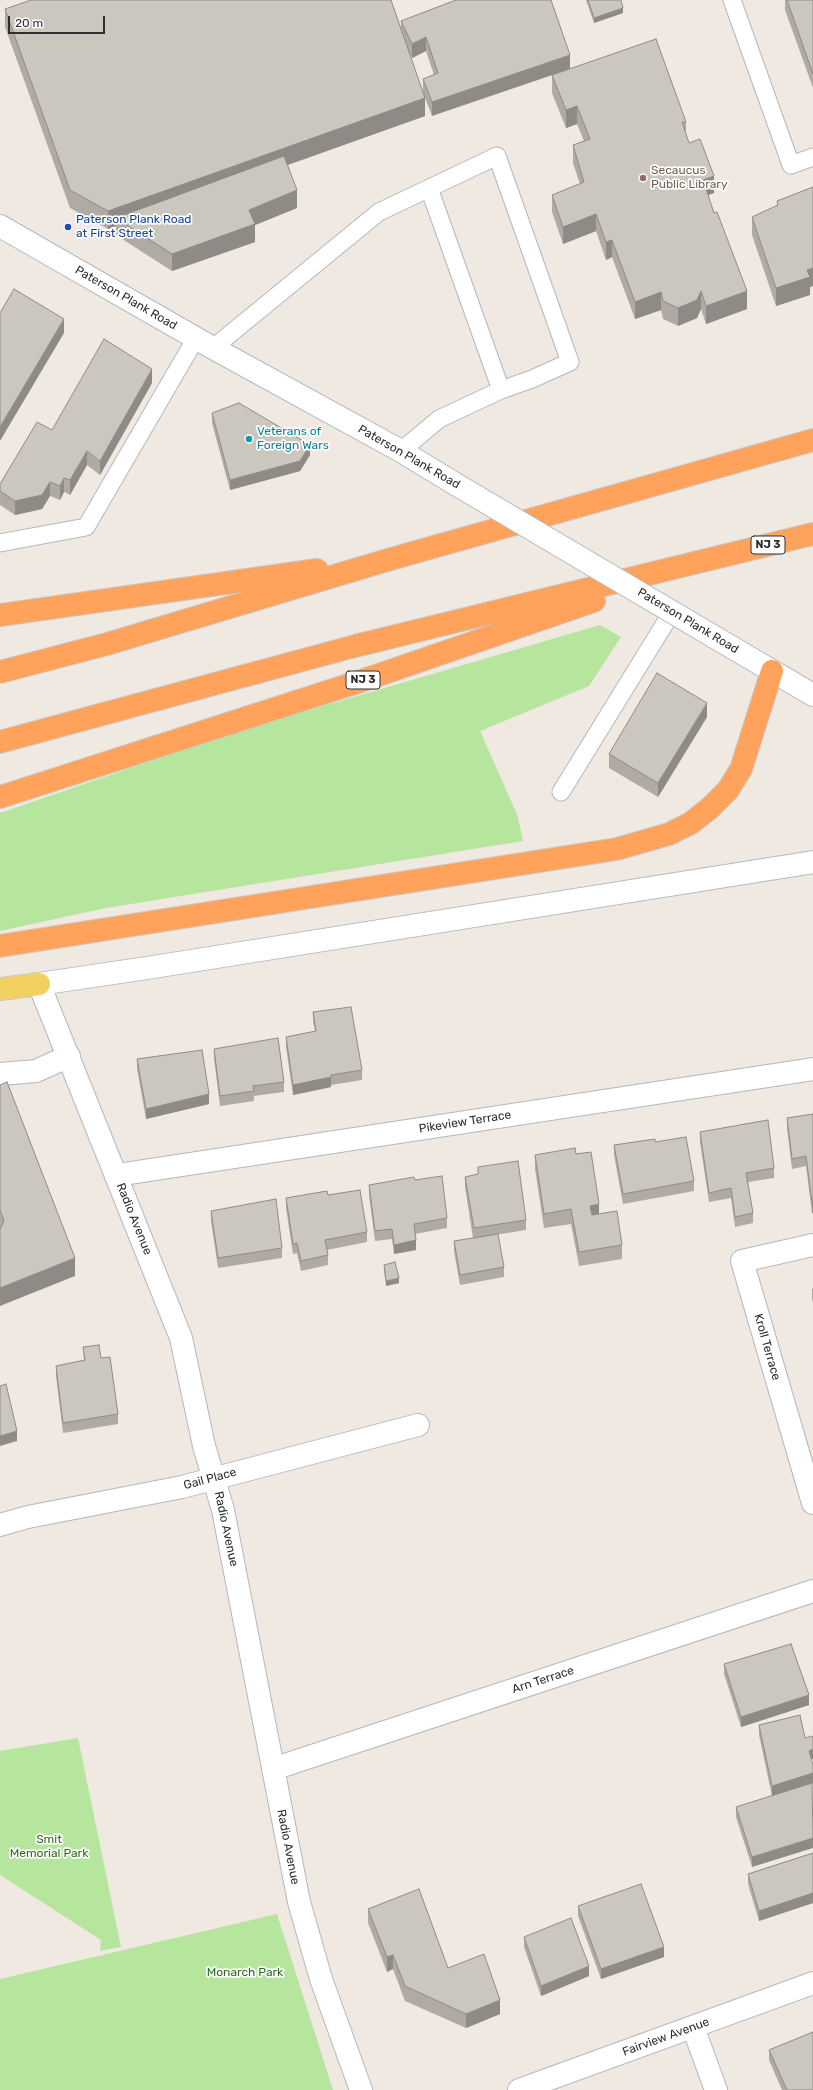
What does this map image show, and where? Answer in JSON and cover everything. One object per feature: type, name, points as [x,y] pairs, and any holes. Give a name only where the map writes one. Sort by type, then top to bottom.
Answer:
[{"type":"highway","points":[[0,672],[107,644],[391,559],[813,440]]},
{"type":"highway","name":"NJ 3","points":[[0,742],[355,646],[724,557],[813,534]]},
{"type":"highway","name":"NJ 3","points":[[0,797],[361,681],[724,557]]},
{"type":"highway","points":[[0,615],[391,559]]},
{"type":"highway","points":[[0,946],[617,849],[669,834],[691,823],[710,808],[728,790],[744,762],[772,671]]},
{"type":"main road","points":[[0,989],[39,984]]},
{"type":"street","name":"Paterson Plank Road","points":[[0,226],[204,343],[401,451],[813,695]]},
{"type":"street","points":[[39,984],[155,967],[813,862]]},
{"type":"street","name":"Radio Avenue","points":[[39,984],[182,1338],[204,1446],[223,1510],[306,1934],[361,2090]]},
{"type":"street","points":[[0,1074],[36,1071],[68,1056]]},
{"type":"street","name":"Pikeview Terrace","points":[[117,1175],[813,1069]]},
{"type":"street","name":"Kroll Terrace","points":[[813,1246],[742,1261],[813,1503]]},
{"type":"street","name":"Gail Place","points":[[0,1525],[28,1517],[182,1487],[418,1425]]},
{"type":"street","name":"Arn Terrace","points":[[274,1769],[813,1591]]},
{"type":"street","name":"Fairview Avenue","points":[[519,2090],[813,1982]]},
{"type":"street","points":[[693,2027],[716,2090]]},
{"type":"lane","points":[[732,0],[791,165],[813,157]]},
{"type":"lane","points":[[0,543],[86,527],[204,343],[379,212],[497,156],[570,362],[532,379],[500,390],[439,419],[401,451]]},
{"type":"lane","points":[[429,188],[500,390]]},
{"type":"lane","points":[[561,792],[672,612]]},
{"type":"green space","points":[[600,625],[621,637],[589,686],[480,731],[518,817],[523,841],[106,908],[0,931],[0,813],[241,730]]},
{"type":"green space","name":"Smit Memorial Park","points":[[78,1738],[121,1947],[100,1951],[101,1940],[0,1875],[0,1751]]},
{"type":"green space","name":"Monarch Park","points":[[277,1914],[333,2090],[0,2090],[0,1979]]},
{"type":"building","points":[[31,0],[391,0],[425,98],[108,211],[70,190],[5,9]]},
{"type":"building","points":[[456,0],[551,0],[570,55],[432,102],[423,79],[438,73],[426,37],[412,44],[401,21]]},
{"type":"building","points":[[588,0],[621,0],[623,8],[594,18]]},
{"type":"building","points":[[787,0],[813,0],[813,74]]},
{"type":"building","name":"Secaucus Public Library","points":[[656,39],[686,122],[682,122],[689,143],[700,139],[714,176],[703,180],[714,213],[717,212],[747,291],[706,306],[701,291],[697,300],[678,308],[663,301],[661,292],[635,302],[612,240],[606,242],[596,214],[563,227],[552,195],[584,182],[573,145],[590,139],[577,106],[566,110],[552,75]]},
{"type":"building","points":[[284,156],[297,190],[249,210],[255,224],[172,254],[116,218]]},
{"type":"building","points":[[813,187],[813,268],[807,270],[810,277],[776,288],[752,217],[778,205],[777,201]]},
{"type":"building","points":[[14,289],[64,319],[0,427],[0,313]]},
{"type":"building","points":[[104,339],[152,369],[100,461],[87,451],[70,480],[64,478],[60,486],[50,482],[42,495],[15,501],[0,491],[0,484],[37,422],[52,430]]},
{"type":"building","name":"Veterans of Foreign Wars","points":[[239,403],[310,445],[300,461],[230,480],[212,413]]},
{"type":"building","points":[[657,673],[707,703],[658,783],[609,754]]},
{"type":"building","points":[[351,1007],[362,1070],[331,1075],[331,1077],[293,1085],[286,1037],[316,1031],[313,1012]]},
{"type":"building","points":[[278,1038],[284,1082],[253,1086],[254,1091],[220,1096],[214,1049]]},
{"type":"building","points":[[202,1050],[209,1094],[146,1109],[137,1059]]},
{"type":"building","points":[[7,1082],[75,1258],[0,1288],[0,1229],[4,1221],[0,1210],[0,1085]]},
{"type":"building","points":[[813,1114],[812,1203],[806,1156],[792,1159],[787,1118]]},
{"type":"building","points":[[768,1120],[774,1168],[746,1173],[753,1213],[735,1217],[731,1188],[709,1193],[700,1132]]},
{"type":"building","points":[[686,1137],[694,1181],[623,1194],[614,1145],[655,1139],[655,1142]]},
{"type":"building","points":[[575,1148],[576,1154],[591,1152],[599,1204],[590,1206],[592,1215],[617,1211],[622,1245],[579,1252],[571,1209],[544,1214],[535,1155]]},
{"type":"building","points":[[518,1161],[526,1220],[474,1228],[465,1177],[478,1174],[478,1167]]},
{"type":"building","points":[[442,1176],[447,1218],[414,1224],[416,1240],[394,1245],[392,1229],[375,1231],[369,1185],[414,1177],[415,1180]]},
{"type":"building","points":[[360,1190],[367,1232],[325,1240],[328,1255],[301,1261],[297,1243],[293,1244],[286,1198],[327,1191],[328,1195]]},
{"type":"building","points":[[276,1199],[282,1248],[218,1258],[211,1211]]},
{"type":"building","points":[[498,1234],[504,1267],[460,1275],[454,1241]]},
{"type":"building","points":[[395,1262],[399,1278],[386,1281],[384,1265]]},
{"type":"building","points":[[99,1345],[101,1358],[110,1357],[118,1414],[63,1423],[56,1366],[85,1360],[83,1347]]},
{"type":"building","points":[[6,1384],[17,1431],[0,1436],[0,1386]]},
{"type":"building","points":[[791,1644],[809,1695],[741,1717],[724,1664]]},
{"type":"building","points":[[800,1715],[805,1738],[812,1736],[813,1738],[813,1749],[809,1751],[813,1765],[813,1773],[772,1786],[759,1725]]},
{"type":"building","points":[[812,1783],[813,1838],[752,1857],[736,1807]]},
{"type":"building","points":[[813,1853],[813,1893],[759,1911],[748,1874]]},
{"type":"building","points":[[641,1884],[664,1947],[601,1969],[578,1906]]},
{"type":"building","points":[[419,1889],[448,1968],[484,1954],[500,2000],[466,2014],[405,1986],[393,1955],[387,1957],[368,1909]]},
{"type":"building","points":[[571,1918],[589,1966],[541,1986],[524,1937]]},
{"type":"building","points":[[813,2032],[813,2090],[787,2090],[769,2050]]},
{"type":"place","name":"Secaucus Public Library","points":[[643,178]]},
{"type":"place","name":"Paterson Plank Road at First Street","points":[[68,227]]},
{"type":"place","name":"Veterans of Foreign Wars","points":[[249,439]]}]
